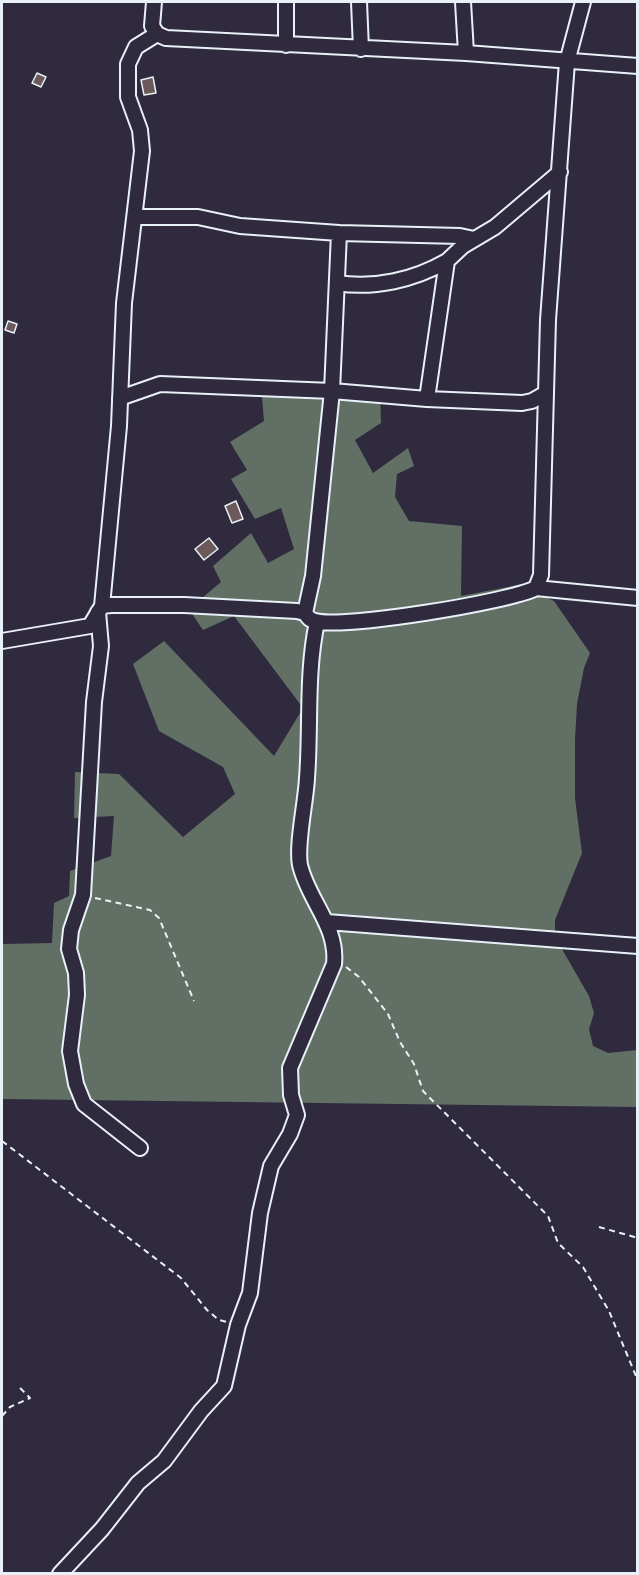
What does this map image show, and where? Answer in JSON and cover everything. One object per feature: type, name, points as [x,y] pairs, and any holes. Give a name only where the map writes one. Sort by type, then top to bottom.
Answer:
[{"type":"street","points":[[154,2],[152,26],[156,34],[166,38],[466,53],[638,66]]},
{"type":"street","points":[[286,2],[286,45]]},
{"type":"street","points":[[359,2],[360,49]]},
{"type":"street","points":[[463,2],[466,53]]},
{"type":"street","points":[[536,588],[541,575],[547,332],[567,62],[583,2]]},
{"type":"street","points":[[140,1148],[84,1104],[76,1084],[70,1052],[77,995],[76,973],[69,949],[71,930],[83,894],[94,702],[101,646],[100,609],[115,480],[124,303],[142,151],[140,130],[128,97],[128,64],[136,47],[156,34]]},
{"type":"street","points":[[337,283],[355,286],[379,284],[432,270],[474,239],[495,227],[560,172]]},
{"type":"street","points":[[135,217],[198,217],[240,226],[339,233],[460,236],[474,239]]},
{"type":"street","points":[[339,233],[332,391],[313,576],[305,613],[310,620],[317,622],[346,621],[444,609],[523,595],[536,588],[638,597]]},
{"type":"street","points":[[427,399],[447,261]]},
{"type":"street","points":[[120,398],[160,384],[332,391],[427,399],[522,403],[532,401],[546,393]]},
{"type":"street","points":[[100,609],[184,605],[305,613]]},
{"type":"street","points":[[2,641],[90,626],[100,609]]},
{"type":"street","points":[[60,1574],[102,1528],[138,1483],[164,1461],[201,1411],[224,1386],[238,1324],[250,1293],[260,1213],[271,1166],[290,1134],[297,1115],[291,1095],[290,1068],[317,1008],[336,950],[327,922],[300,865],[309,743],[311,652],[317,622]]},
{"type":"street","points":[[327,922],[638,946]]},
{"type":"path","points":[[83,894],[108,903],[150,910],[159,918],[194,1001]]},
{"type":"path","points":[[335,958],[359,977],[388,1014],[400,1042],[414,1064],[423,1091],[548,1216],[558,1243],[583,1267],[609,1311],[638,1381]]},
{"type":"path","points":[[2,1141],[181,1278],[207,1310],[219,1320],[238,1324]]},
{"type":"path","points":[[599,1227],[638,1238]]},
{"type":"path","points":[[2,1416],[10,1407],[30,1398],[20,1388]]},
{"type":"green space","points":[[261,386],[380,389],[381,423],[355,440],[373,473],[408,448],[414,466],[397,474],[395,497],[409,521],[462,526],[461,596],[518,585],[554,601],[590,653],[584,668],[577,704],[575,739],[575,798],[582,853],[555,920],[555,937],[589,996],[594,1013],[589,1029],[593,1046],[608,1053],[637,1050],[637,1107],[2,1099],[2,944],[52,943],[54,903],[69,896],[70,871],[111,856],[114,816],[74,818],[75,772],[119,774],[183,837],[235,794],[223,767],[159,731],[133,664],[164,641],[274,756],[303,708],[234,616],[203,630],[189,609],[221,582],[213,566],[251,533],[268,563],[294,549],[281,508],[255,519],[231,479],[247,470],[230,442],[264,421]]},
{"type":"building","points":[[37,73],[46,77],[41,87],[32,83]]},
{"type":"building","points":[[153,77],[156,93],[144,95],[141,80]]},
{"type":"building","points":[[8,321],[17,324],[14,333],[5,330]]},
{"type":"building","points":[[236,501],[243,519],[232,523],[225,506]]},
{"type":"building","points":[[209,538],[218,549],[204,560],[195,549]]}]
